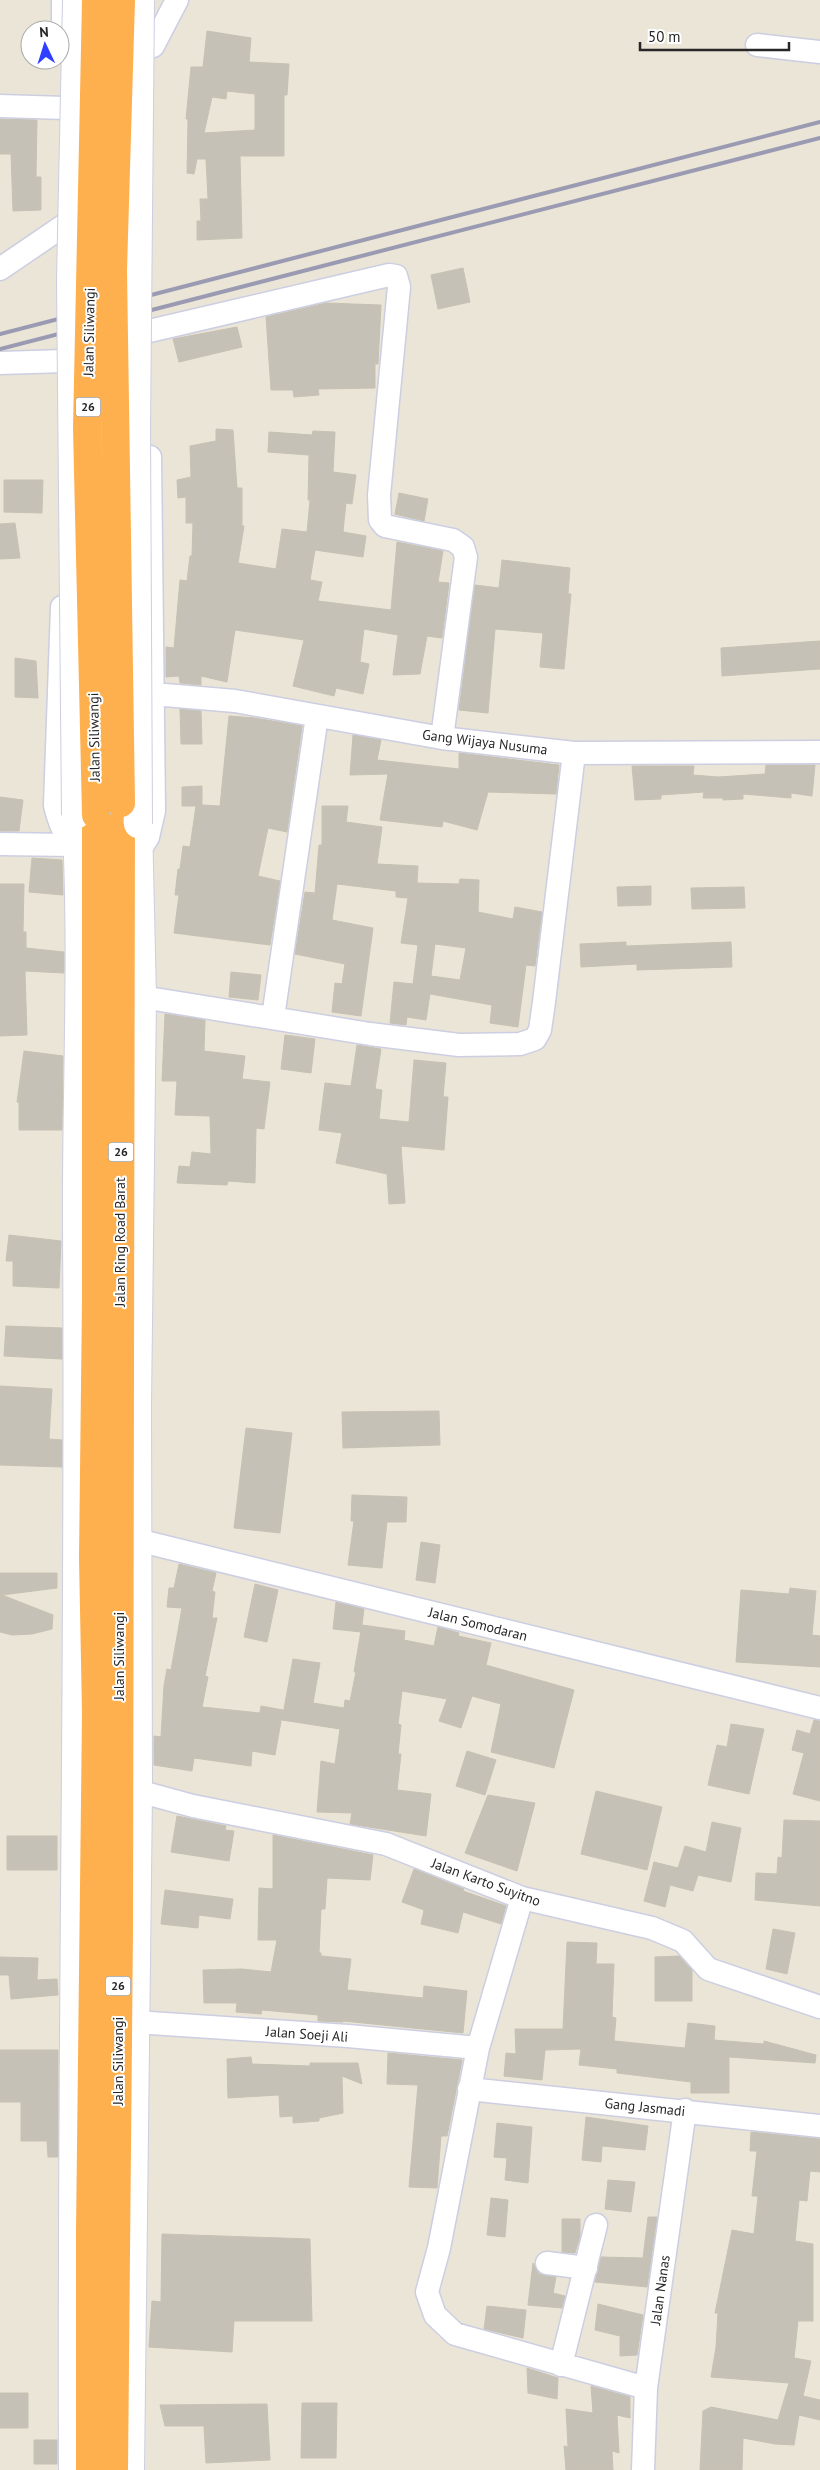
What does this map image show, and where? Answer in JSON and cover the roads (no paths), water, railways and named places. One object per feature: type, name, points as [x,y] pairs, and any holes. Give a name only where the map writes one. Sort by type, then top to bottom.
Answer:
[{"type":"highway","name":"Jalan Siliwangi","points":[[86,815],[87,428],[96,0]]},
{"type":"highway","name":"Jalan Siliwangi","points":[[121,0],[114,270],[121,803]]},
{"type":"highway","name":"Jalan Ring Road Barat","points":[[107,1503],[130,854],[121,803]]},
{"type":"highway","name":"26","points":[[82,852],[86,815]]},
{"type":"highway","name":"Jalan Ring Road Barat","points":[[87,1300],[107,1503]]},
{"type":"highway","name":"Jalan Siliwangi","points":[[107,1503],[128,1679],[114,2470]]},
{"type":"highway","name":"Jalan Siliwangi","points":[[90,2470],[90,2223],[96,1713],[107,1503]]},
{"type":"street","points":[[63,0],[66,224],[69,232],[77,240],[85,244],[108,247],[134,238],[146,224],[154,0]]},
{"type":"street","points":[[77,0],[71,280],[86,815]]},
{"type":"street","points":[[130,2470],[138,1791],[128,1679],[136,1540],[142,997],[130,854],[138,824],[136,429],[140,0]]},
{"type":"street","points":[[153,46],[177,0]]},
{"type":"street","points":[[757,45],[820,52]]},
{"type":"street","points":[[0,106],[65,108]]},
{"type":"street","points":[[0,270],[66,224]]},
{"type":"street","points":[[0,363],[64,360],[145,332],[389,275],[396,276],[399,287],[379,495],[380,520],[385,526],[453,540],[463,547],[466,556],[442,738]]},
{"type":"street","points":[[130,854],[148,837],[154,811],[149,440],[145,332]]},
{"type":"street","points":[[64,360],[63,576],[54,805],[57,816],[82,852],[87,1300],[78,1709],[72,2233],[73,2470]]},
{"type":"street","name":"Gang Wijaya Nusuma","points":[[153,694],[234,701],[442,738],[574,753],[820,752]]},
{"type":"street","points":[[273,1017],[317,716]]},
{"type":"street","points":[[142,997],[370,1034],[459,1045],[520,1044],[535,1039],[540,1030],[544,1002],[574,753]]},
{"type":"street","points":[[0,844],[82,852]]},
{"type":"street","name":"Jalan Somodaran","points":[[136,1540],[820,1708]]},
{"type":"street","name":"Jalan Karto Suyitno","points":[[138,1791],[193,1806],[386,1844],[522,1898],[652,1928],[683,1940],[708,1969],[820,2007]]},
{"type":"street","points":[[522,1898],[478,2048],[439,2248],[427,2292],[435,2315],[455,2334],[646,2388]]},
{"type":"street","name":"Jalan Soeji Ali","points":[[135,2022],[348,2036],[478,2048]]},
{"type":"street","name":"Gang Jasmadi","points":[[469,2089],[685,2110],[820,2126]]},
{"type":"street","name":"Jalan Nanas","points":[[643,2470],[646,2388],[685,2110]]},
{"type":"street","points":[[561,2365],[596,2225]]},
{"type":"street","points":[[547,2263],[586,2268]]},
{"type":"railway","points":[[0,334],[820,122]]},
{"type":"railway","points":[[0,349],[820,138]]}]
